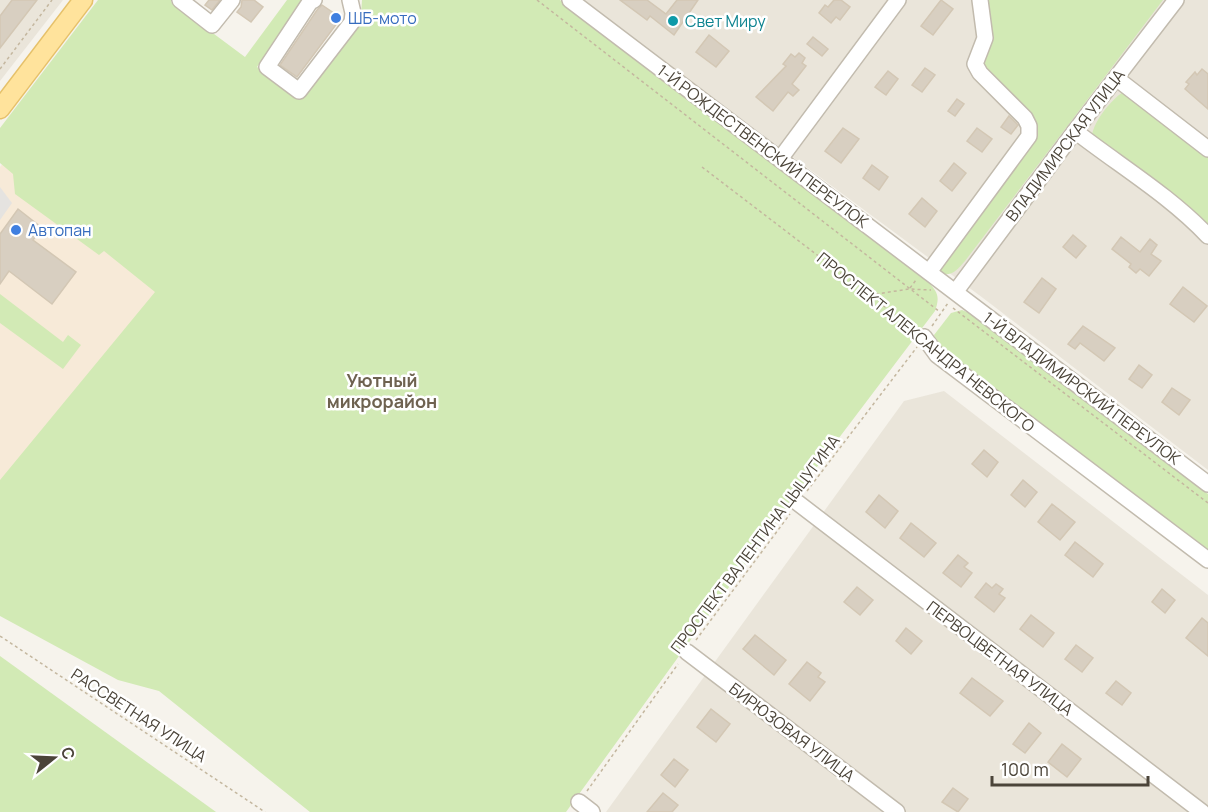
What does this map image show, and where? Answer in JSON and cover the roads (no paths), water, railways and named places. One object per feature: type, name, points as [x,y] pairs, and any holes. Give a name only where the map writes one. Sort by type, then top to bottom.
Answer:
[{"type":"main road","points":[[0,109],[83,0]]},
{"type":"street","points":[[180,0],[212,25],[232,0]]},
{"type":"street","points":[[314,0],[310,2],[267,67],[299,91],[352,22],[353,13],[350,0]]},
{"type":"street","name":"1-Й РОЖДЕСТВЕНСКИЙ ПЕРЕУЛОК","points":[[570,0],[929,272],[952,297]]},
{"type":"street","points":[[929,272],[1029,136],[1029,126],[1025,118],[980,74],[975,64],[985,39],[980,0]]},
{"type":"street","name":"ВЛАДИМИРСКАЯ УЛИЦА","points":[[952,297],[1176,0]]},
{"type":"street","points":[[780,159],[895,1]]},
{"type":"street","points":[[1116,78],[1208,149]]},
{"type":"street","points":[[1075,131],[1148,182],[1208,236]]},
{"type":"street","name":"1-Й ВЛАДИМИРСКИЙ ПЕРЕУЛОК","points":[[952,297],[1208,484]]},
{"type":"street","name":"ПРОСПЕКТ АЛЕКСАНДРА НЕВСКОГО","points":[[924,337],[937,356],[1208,560]]},
{"type":"street","name":"ПЕРВОЦВЕТНАЯ УЛИЦА","points":[[798,503],[1202,812]]},
{"type":"street","name":"БИРЮЗОВАЯ УЛИЦА","points":[[687,652],[897,812]]},
{"type":"street","points":[[579,802],[592,812]]},
{"type":"place","name":"ШБ-мото","points":[[336,18]]},
{"type":"place","name":"Свет Миру","points":[[673,21]]},
{"type":"place","name":"Автопан","points":[[16,230]]},
{"type":"district","name":"Уютный микрорайон","points":[[382,390]]}]
